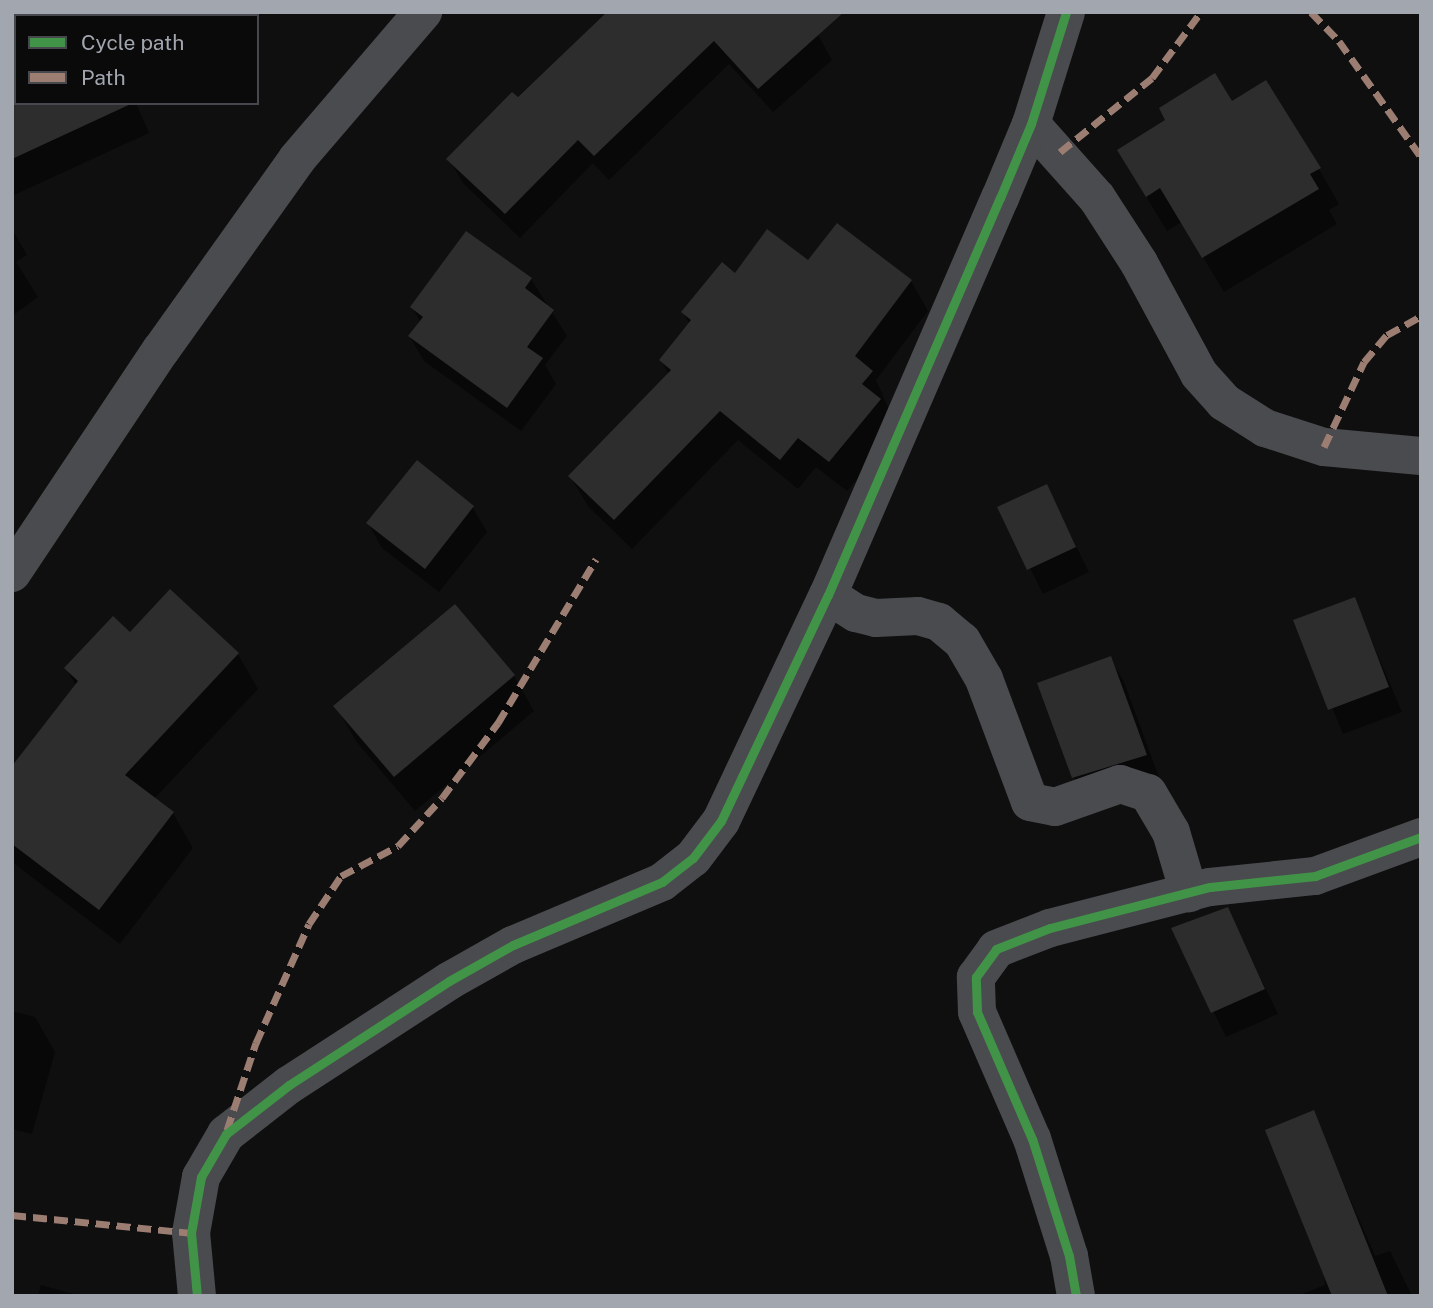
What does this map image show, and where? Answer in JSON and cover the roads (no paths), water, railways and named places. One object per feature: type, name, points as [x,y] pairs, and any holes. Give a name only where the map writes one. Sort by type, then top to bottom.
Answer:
[{"type":"street","points":[[12,573],[161,350],[297,159],[423,12]]},
{"type":"street","points":[[197,1296],[191,1233],[201,1177],[226,1134],[289,1085],[449,982],[513,945],[662,882],[693,858],[721,821],[828,595],[1031,124],[1066,12]]},
{"type":"street","points":[[1031,124],[1097,198],[1139,263],[1199,374],[1224,402],[1265,428],[1324,447],[1421,456]]},
{"type":"street","points":[[828,595],[856,613],[876,618],[918,616],[939,622],[962,641],[984,679],[1030,802],[1055,807],[1121,784],[1148,793],[1171,832],[1189,893]]},
{"type":"street","points":[[1076,1296],[1069,1256],[1032,1139],[977,1013],[976,977],[996,949],[1021,937],[1189,893],[1315,876],[1421,837]]}]
